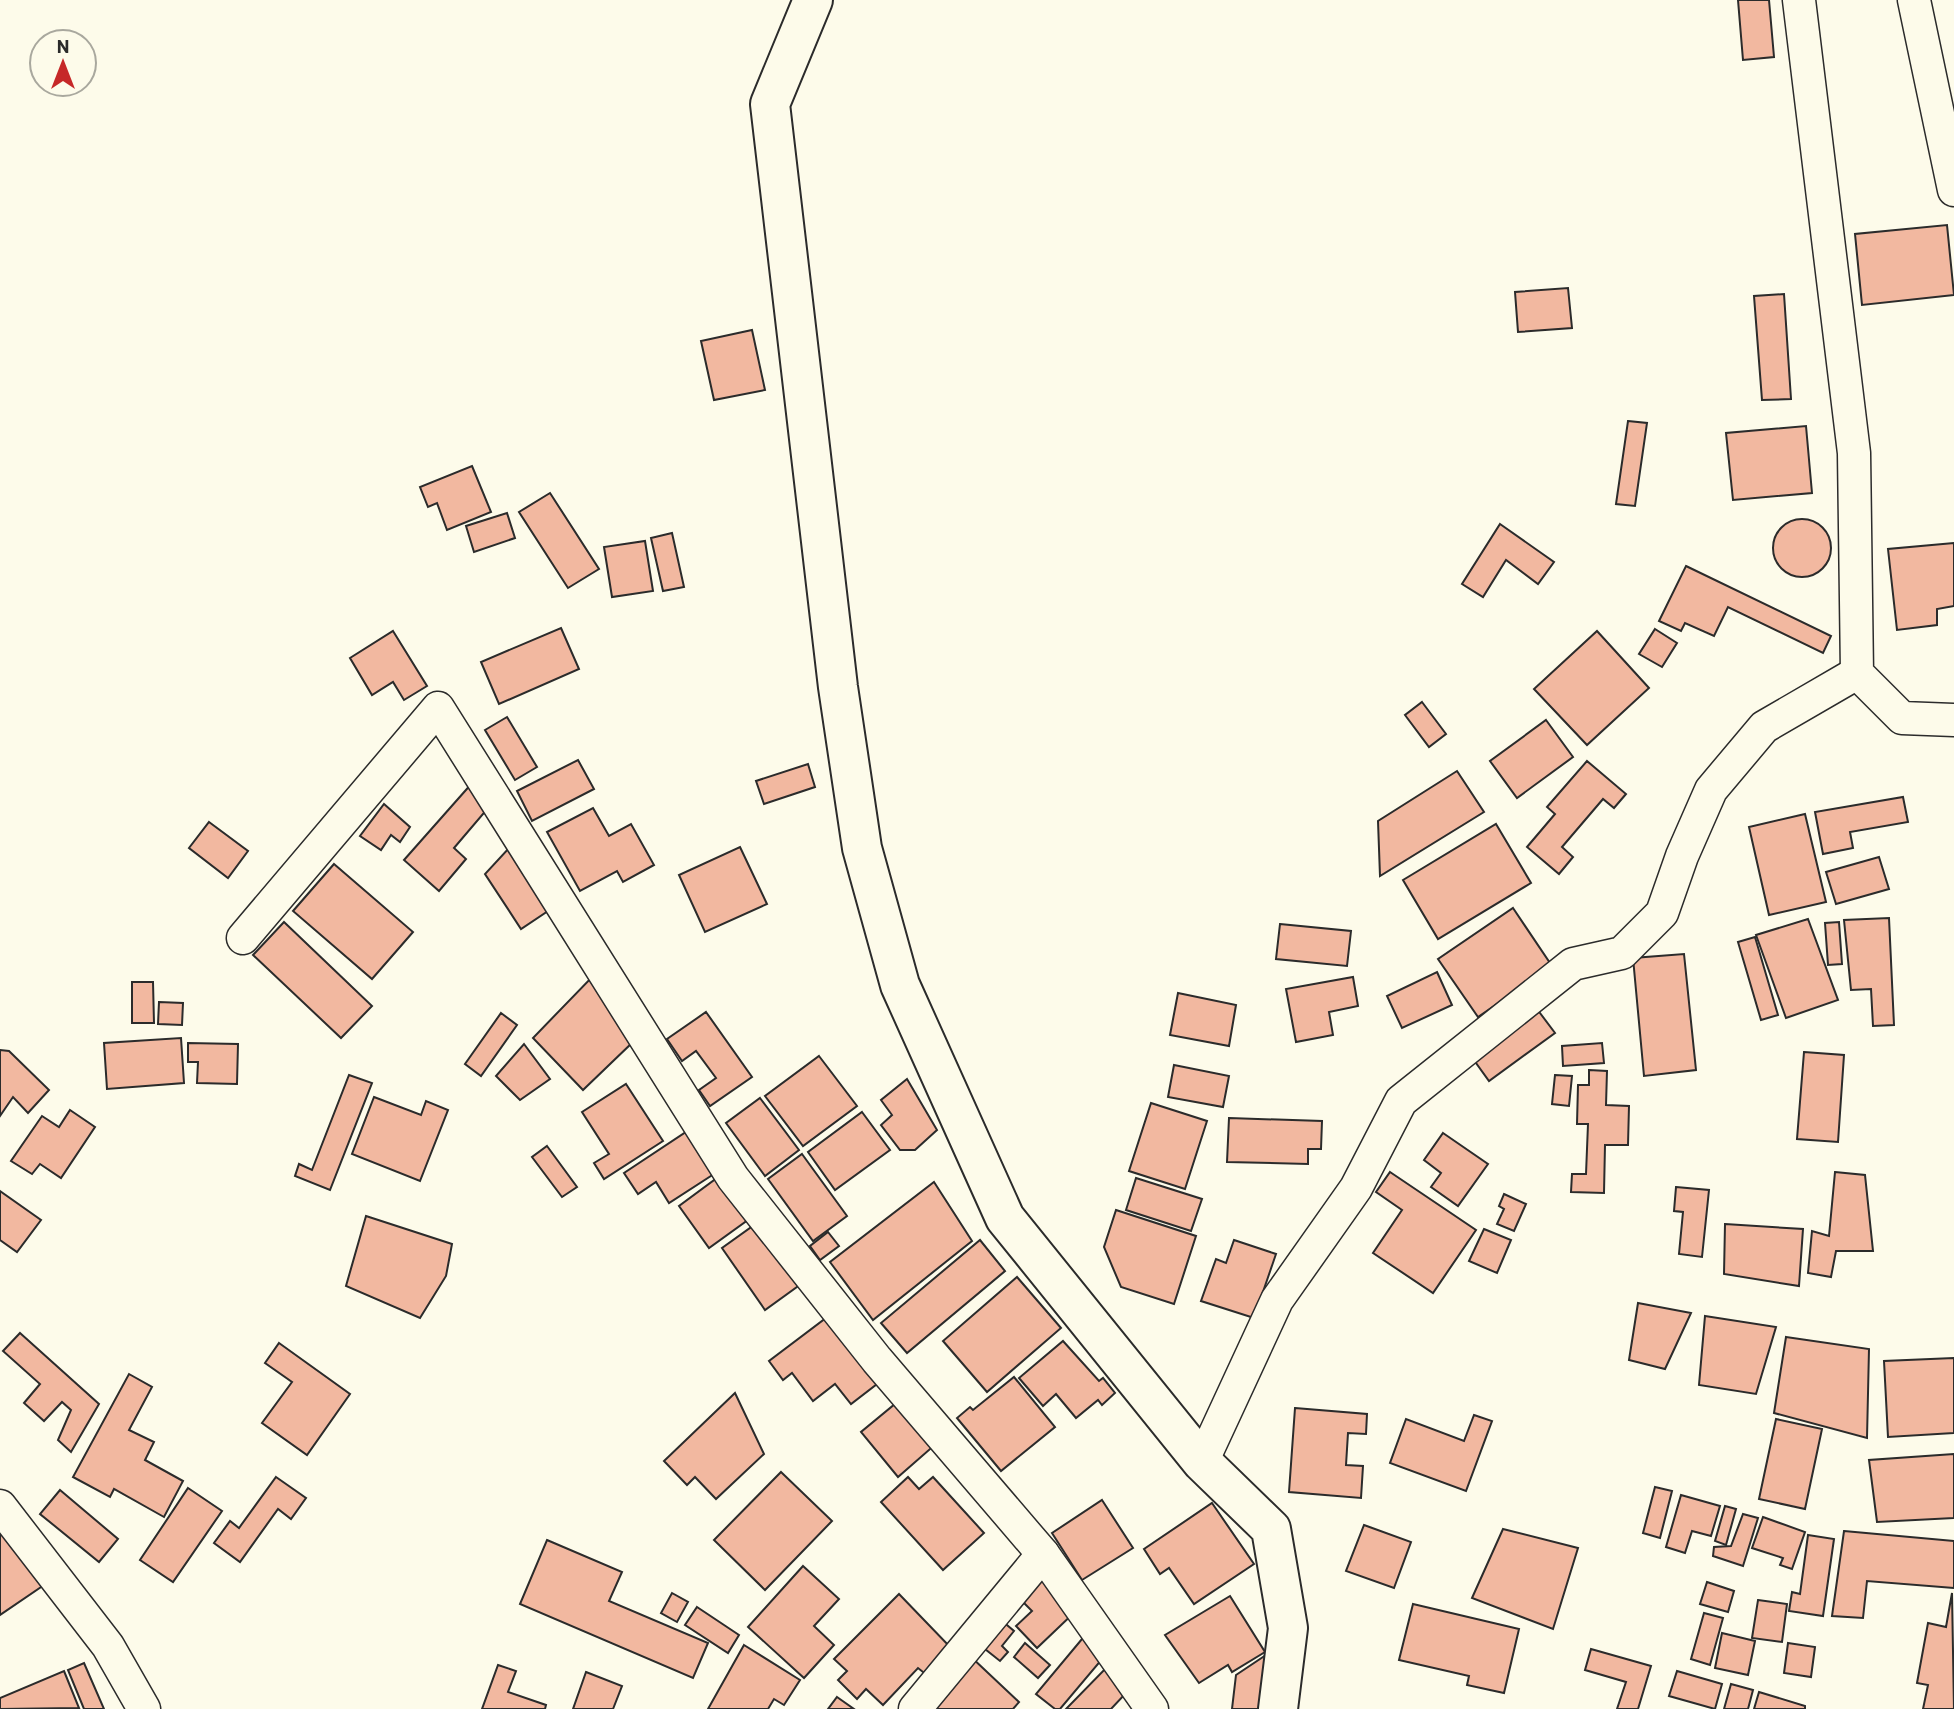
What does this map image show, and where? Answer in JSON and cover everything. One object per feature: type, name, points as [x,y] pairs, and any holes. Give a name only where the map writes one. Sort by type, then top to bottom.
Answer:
[{"type":"main road","points":[[813,0],[770,104],[836,673],[862,848],[900,985],[1004,1218],[1202,1462],[1271,1529],[1288,1628],[1278,1709]]},
{"type":"street","points":[[1798,0],[1854,453],[1857,673],[1902,718],[1954,720]]},
{"type":"street","points":[[1914,0],[1954,190]]},
{"type":"street","points":[[1202,1462],[1277,1300],[1356,1188],[1401,1101],[1573,964],[1622,953],[1662,913],[1682,856],[1711,790],[1719,779],[1764,727],[1857,673]]},
{"type":"street","points":[[243,938],[438,708],[733,1178],[877,1360],[1043,1554],[1152,1709]]},
{"type":"street","points":[[0,1506],[108,1646],[144,1709]]},
{"type":"street","points":[[915,1709],[1043,1554]]},
{"type":"building","points":[[1738,0],[1769,0],[1774,57],[1743,60]]},
{"type":"building","points":[[1947,225],[1954,295],[1862,305],[1855,234]]},
{"type":"building","points":[[1568,288],[1572,328],[1518,332],[1515,292]]},
{"type":"building","points":[[1784,294],[1791,399],[1762,400],[1754,296]]},
{"type":"building","points":[[752,330],[765,390],[714,400],[701,341]]},
{"type":"building","points":[[1628,421],[1647,423],[1635,506],[1616,504]]},
{"type":"building","points":[[1806,426],[1812,493],[1733,500],[1726,433]]},
{"type":"building","points":[[472,466],[491,512],[447,530],[437,503],[428,507],[420,487]]},
{"type":"building","points":[[550,493],[599,569],[568,588],[519,512]]},
{"type":"building","points":[[507,513],[515,538],[474,552],[466,526]]},
{"type":"building","points":[[1796,519],[1808,519],[1823,527],[1831,542],[1831,554],[1823,569],[1808,577],[1796,577],[1781,569],[1773,554],[1773,542],[1781,527]]},
{"type":"building","points":[[1500,524],[1554,562],[1538,584],[1506,560],[1483,597],[1462,584]]},
{"type":"building","points":[[672,533],[684,587],[663,591],[651,538]]},
{"type":"building","points":[[645,541],[653,591],[612,597],[604,547]]},
{"type":"building","points":[[1954,543],[1954,606],[1937,609],[1937,625],[1897,630],[1888,549]]},
{"type":"building","points":[[1686,566],[1831,636],[1823,653],[1728,607],[1714,636],[1685,623],[1681,631],[1659,621]]},
{"type":"building","points":[[561,628],[579,669],[499,704],[481,662]]},
{"type":"building","points":[[1655,629],[1677,643],[1662,667],[1639,654]]},
{"type":"building","points":[[393,631],[427,686],[404,700],[393,682],[372,695],[350,658]]},
{"type":"building","points":[[1597,631],[1649,688],[1587,745],[1534,689]]},
{"type":"building","points":[[1422,702],[1446,734],[1429,747],[1405,715]]},
{"type":"building","points":[[507,717],[537,767],[515,780],[485,730]]},
{"type":"building","points":[[1546,720],[1573,757],[1517,798],[1490,761]]},
{"type":"building","points":[[578,760],[594,789],[532,821],[517,791]]},
{"type":"building","points":[[1587,761],[1626,794],[1614,808],[1603,799],[1562,847],[1573,857],[1559,874],[1527,847],[1555,814],[1547,807]]},
{"type":"building","points":[[808,764],[815,787],[764,804],[756,781]]},
{"type":"building","points":[[1457,771],[1484,812],[1380,876],[1378,821]]},
{"type":"building","points":[[473,782],[489,807],[454,848],[466,859],[439,891],[404,860]]},
{"type":"building","points":[[1903,797],[1908,822],[1850,832],[1853,848],[1823,854],[1815,812]]},
{"type":"building","points":[[384,804],[410,827],[400,842],[391,835],[381,850],[360,836]]},
{"type":"building","points":[[593,808],[609,836],[631,824],[654,865],[623,882],[617,871],[580,891],[547,832]]},
{"type":"building","points":[[1805,814],[1826,902],[1769,915],[1749,827]]},
{"type":"building","points":[[209,822],[248,851],[228,878],[189,848]]},
{"type":"building","points":[[1496,824],[1531,883],[1438,939],[1403,880]]},
{"type":"building","points":[[510,847],[551,909],[521,929],[485,874]]},
{"type":"building","points":[[740,847],[767,904],[705,932],[679,875]]},
{"type":"building","points":[[1879,857],[1889,889],[1836,904],[1826,872]]},
{"type":"building","points":[[334,864],[413,932],[372,979],[293,911]]},
{"type":"building","points":[[1513,908],[1552,966],[1478,1017],[1438,959]]},
{"type":"building","points":[[1889,918],[1894,1025],[1873,1026],[1871,989],[1851,990],[1844,920]]},
{"type":"building","points":[[1808,919],[1838,1000],[1786,1018],[1756,935]]},
{"type":"building","points":[[284,922],[372,1006],[341,1038],[253,955]]},
{"type":"building","points":[[1839,922],[1842,964],[1828,965],[1825,923]]},
{"type":"building","points":[[1280,924],[1351,931],[1347,966],[1276,959]]},
{"type":"building","points":[[1755,937],[1778,1015],[1761,1020],[1738,942]]},
{"type":"building","points":[[1684,954],[1696,1070],[1644,1076],[1633,958]]},
{"type":"building","points":[[1437,972],[1452,1005],[1402,1028],[1387,996]]},
{"type":"building","points":[[593,976],[635,1040],[583,1090],[533,1038]]},
{"type":"building","points":[[1353,977],[1358,1006],[1329,1012],[1333,1035],[1296,1042],[1286,989]]},
{"type":"building","points":[[132,982],[153,982],[154,1023],[132,1023]]},
{"type":"building","points":[[1178,993],[1236,1005],[1229,1046],[1170,1035]]},
{"type":"building","points":[[159,1002],[183,1003],[182,1025],[158,1024]]},
{"type":"building","points":[[1537,1009],[1555,1033],[1489,1081],[1471,1056]]},
{"type":"building","points":[[706,1012],[752,1077],[710,1106],[699,1090],[716,1078],[696,1051],[682,1061],[667,1039]]},
{"type":"building","points":[[501,1013],[517,1025],[481,1076],[465,1064]]},
{"type":"building","points":[[181,1038],[184,1083],[107,1089],[104,1043]]},
{"type":"building","points":[[188,1043],[238,1044],[237,1084],[197,1083],[198,1062],[188,1062]]},
{"type":"building","points":[[1602,1043],[1604,1063],[1563,1066],[1562,1046]]},
{"type":"building","points":[[524,1044],[550,1079],[520,1100],[496,1076]]},
{"type":"building","points":[[0,1050],[9,1051],[49,1090],[28,1113],[13,1097],[0,1116]]},
{"type":"building","points":[[1804,1052],[1844,1055],[1838,1142],[1797,1139]]},
{"type":"building","points":[[819,1056],[857,1106],[803,1146],[765,1096]]},
{"type":"building","points":[[1174,1065],[1229,1076],[1223,1107],[1168,1097]]},
{"type":"building","points":[[1589,1070],[1607,1071],[1606,1105],[1629,1106],[1628,1145],[1605,1145],[1604,1193],[1571,1192],[1572,1174],[1586,1174],[1588,1124],[1577,1124],[1578,1085],[1589,1085]]},
{"type":"building","points":[[349,1075],[372,1083],[330,1190],[295,1176],[299,1164],[312,1170]]},
{"type":"building","points":[[1555,1075],[1572,1076],[1569,1106],[1552,1104]]},
{"type":"building","points":[[907,1079],[937,1130],[915,1150],[900,1150],[881,1125],[892,1115],[881,1100]]},
{"type":"building","points":[[626,1084],[663,1141],[604,1179],[594,1163],[609,1154],[582,1112]]},
{"type":"building","points":[[374,1097],[421,1115],[426,1101],[448,1110],[420,1181],[352,1154]]},
{"type":"building","points":[[760,1098],[799,1150],[765,1176],[726,1123]]},
{"type":"building","points":[[1151,1103],[1207,1121],[1185,1189],[1129,1171]]},
{"type":"building","points":[[70,1110],[95,1127],[61,1178],[40,1164],[32,1174],[11,1161],[42,1116],[59,1127]]},
{"type":"building","points":[[862,1112],[890,1150],[835,1190],[808,1152]]},
{"type":"building","points":[[1229,1118],[1322,1121],[1321,1149],[1308,1149],[1308,1164],[1227,1162]]},
{"type":"building","points":[[689,1130],[717,1172],[669,1203],[656,1182],[638,1194],[624,1173]]},
{"type":"building","points":[[1443,1133],[1488,1164],[1458,1206],[1431,1187],[1441,1173],[1424,1160]]},
{"type":"building","points":[[547,1146],[577,1187],[562,1197],[532,1157]]},
{"type":"building","points":[[802,1154],[847,1216],[813,1241],[768,1179]]},
{"type":"building","points":[[1390,1172],[1476,1230],[1433,1293],[1373,1253],[1402,1210],[1376,1192]]},
{"type":"building","points":[[1835,1172],[1865,1175],[1873,1251],[1836,1251],[1831,1277],[1808,1273],[1812,1231],[1829,1236]]},
{"type":"building","points":[[721,1175],[752,1217],[709,1248],[679,1206]]},
{"type":"building","points":[[1136,1178],[1202,1199],[1191,1231],[1126,1210]]},
{"type":"building","points":[[934,1182],[972,1241],[873,1320],[830,1262]]},
{"type":"building","points":[[1676,1187],[1709,1190],[1702,1257],[1679,1254],[1683,1212],[1674,1211]]},
{"type":"building","points":[[0,1191],[41,1220],[17,1252],[0,1240]]},
{"type":"building","points":[[1504,1194],[1526,1204],[1514,1231],[1497,1224],[1504,1209],[1499,1206]]},
{"type":"building","points":[[1116,1210],[1196,1236],[1174,1304],[1121,1287],[1104,1247]]},
{"type":"building","points":[[366,1216],[452,1244],[446,1276],[420,1318],[346,1286]]},
{"type":"building","points":[[757,1223],[801,1284],[765,1310],[722,1248]]},
{"type":"building","points":[[1725,1224],[1803,1229],[1799,1286],[1724,1274]]},
{"type":"building","points":[[1484,1229],[1511,1240],[1497,1273],[1469,1261]]},
{"type":"building","points":[[828,1232],[839,1246],[820,1260],[810,1246]]},
{"type":"building","points":[[980,1240],[1005,1271],[907,1353],[881,1323]]},
{"type":"building","points":[[1234,1240],[1276,1254],[1254,1318],[1201,1301],[1216,1259],[1226,1263]]},
{"type":"building","points":[[1017,1277],[1061,1328],[987,1392],[943,1341]]},
{"type":"building","points":[[1638,1303],[1691,1313],[1665,1369],[1629,1360]]},
{"type":"building","points":[[1705,1316],[1776,1327],[1756,1394],[1699,1385]]},
{"type":"building","points":[[826,1318],[877,1384],[851,1404],[835,1384],[813,1401],[792,1373],[783,1380],[769,1361]]},
{"type":"building","points":[[20,1333],[99,1404],[71,1452],[58,1440],[71,1410],[62,1402],[44,1421],[24,1403],[40,1384],[3,1351]]},
{"type":"building","points":[[1786,1337],[1869,1349],[1867,1438],[1774,1413]]},
{"type":"building","points":[[1063,1341],[1099,1381],[1103,1378],[1115,1393],[1102,1405],[1098,1400],[1076,1418],[1056,1394],[1043,1406],[1019,1378]]},
{"type":"building","points":[[279,1343],[350,1394],[307,1455],[262,1423],[292,1382],[265,1363]]},
{"type":"building","points":[[1954,1358],[1954,1433],[1888,1437],[1884,1361]]},
{"type":"building","points":[[129,1374],[152,1387],[129,1430],[154,1442],[145,1460],[183,1481],[164,1517],[114,1489],[110,1497],[73,1477]]},
{"type":"building","points":[[1014,1377],[1055,1427],[1001,1471],[957,1418],[970,1407],[973,1410]]},
{"type":"building","points":[[735,1393],[764,1454],[716,1499],[695,1477],[687,1485],[664,1461]]},
{"type":"building","points":[[901,1399],[937,1443],[898,1477],[861,1432]]},
{"type":"building","points":[[1295,1408],[1367,1414],[1366,1434],[1348,1433],[1346,1465],[1363,1466],[1361,1498],[1289,1492]]},
{"type":"building","points":[[1474,1415],[1492,1421],[1466,1491],[1390,1463],[1406,1419],[1464,1441]]},
{"type":"building","points":[[1776,1419],[1822,1429],[1805,1509],[1759,1499]]},
{"type":"building","points":[[1954,1454],[1954,1518],[1877,1522],[1869,1460]]},
{"type":"building","points":[[781,1472],[832,1521],[765,1590],[714,1540]]},
{"type":"building","points":[[276,1477],[306,1498],[291,1519],[278,1509],[240,1562],[214,1543],[230,1521],[239,1528]]},
{"type":"building","points":[[908,1477],[919,1489],[933,1477],[984,1533],[943,1570],[881,1502]]},
{"type":"building","points":[[1655,1487],[1672,1491],[1660,1538],[1643,1533]]},
{"type":"building","points":[[188,1488],[222,1511],[173,1582],[140,1560]]},
{"type":"building","points":[[60,1490],[118,1539],[99,1562],[40,1514]]},
{"type":"building","points":[[1681,1495],[1720,1506],[1711,1536],[1692,1531],[1685,1553],[1666,1547]]},
{"type":"building","points":[[1102,1500],[1133,1548],[1082,1580],[1052,1533]]},
{"type":"building","points":[[1212,1503],[1254,1564],[1194,1604],[1169,1568],[1160,1574],[1144,1549]]},
{"type":"building","points":[[1725,1506],[1736,1509],[1726,1545],[1715,1541]]},
{"type":"building","points":[[1743,1514],[1758,1518],[1743,1566],[1713,1556],[1714,1547],[1731,1546]]},
{"type":"building","points":[[1763,1517],[1805,1532],[1792,1569],[1780,1565],[1783,1558],[1752,1548]]},
{"type":"building","points":[[0,1521],[44,1585],[0,1615]]},
{"type":"building","points":[[1364,1525],[1411,1542],[1394,1588],[1346,1571]]},
{"type":"building","points":[[1503,1529],[1578,1548],[1553,1629],[1472,1598]]},
{"type":"building","points":[[1844,1531],[1954,1541],[1954,1588],[1867,1581],[1863,1618],[1832,1616]]},
{"type":"building","points":[[1808,1535],[1834,1539],[1823,1616],[1789,1611],[1792,1592],[1800,1594]]},
{"type":"building","points":[[547,1540],[622,1572],[609,1601],[708,1643],[693,1678],[520,1604]]},
{"type":"building","points":[[803,1566],[839,1599],[814,1626],[834,1645],[804,1678],[748,1627]]},
{"type":"building","points":[[1045,1573],[1079,1608],[1037,1648],[1016,1626],[1032,1611],[1019,1598]]},
{"type":"building","points":[[1707,1582],[1734,1591],[1728,1612],[1700,1604]]},
{"type":"building","points":[[672,1593],[688,1602],[677,1622],[661,1613]]},
{"type":"building","points":[[1952,1593],[1954,1709],[1923,1709],[1928,1685],[1917,1683],[1928,1623],[1946,1627]]},
{"type":"building","points":[[899,1594],[953,1650],[928,1676],[918,1668],[883,1705],[866,1689],[857,1699],[838,1680],[847,1671],[834,1659]]},
{"type":"building","points":[[1230,1596],[1265,1652],[1232,1672],[1228,1665],[1199,1683],[1165,1635]]},
{"type":"building","points":[[1758,1600],[1787,1604],[1782,1642],[1752,1638]]},
{"type":"building","points":[[1413,1604],[1519,1629],[1504,1693],[1467,1685],[1469,1676],[1399,1660]]},
{"type":"building","points":[[697,1607],[739,1635],[728,1653],[685,1625]]},
{"type":"building","points":[[1704,1613],[1723,1618],[1710,1665],[1691,1659]]},
{"type":"building","points":[[1001,1620],[1014,1631],[1002,1646],[1008,1652],[1000,1661],[980,1645]]},
{"type":"building","points":[[1087,1633],[1103,1658],[1060,1709],[1055,1709],[1036,1694]]},
{"type":"building","points":[[1722,1633],[1755,1641],[1748,1675],[1715,1668]]},
{"type":"building","points":[[1025,1643],[1050,1665],[1038,1678],[1014,1657]]},
{"type":"building","points":[[1788,1643],[1815,1647],[1811,1677],[1784,1673]]},
{"type":"building","points":[[744,1645],[800,1680],[784,1705],[774,1699],[768,1709],[708,1709]]},
{"type":"building","points":[[1591,1649],[1651,1666],[1638,1709],[1617,1709],[1626,1682],[1585,1670]]},
{"type":"building","points":[[969,1655],[1019,1702],[1013,1709],[932,1709]]},
{"type":"building","points":[[1266,1655],[1260,1709],[1232,1709],[1236,1675]]},
{"type":"building","points":[[84,1663],[104,1709],[84,1709],[68,1670]]},
{"type":"building","points":[[498,1665],[516,1671],[508,1692],[546,1705],[545,1709],[482,1709]]},
{"type":"building","points":[[1108,1666],[1127,1692],[1111,1709],[1066,1709]]},
{"type":"building","points":[[64,1671],[79,1708],[0,1709],[0,1698]]},
{"type":"building","points":[[1677,1671],[1722,1684],[1715,1709],[1669,1696]]},
{"type":"building","points":[[586,1672],[622,1686],[613,1709],[573,1709]]},
{"type":"building","points":[[1731,1684],[1753,1690],[1748,1709],[1724,1709]]},
{"type":"building","points":[[1759,1692],[1805,1706],[1805,1709],[1754,1709]]},
{"type":"building","points":[[837,1697],[854,1709],[828,1709]]}]
